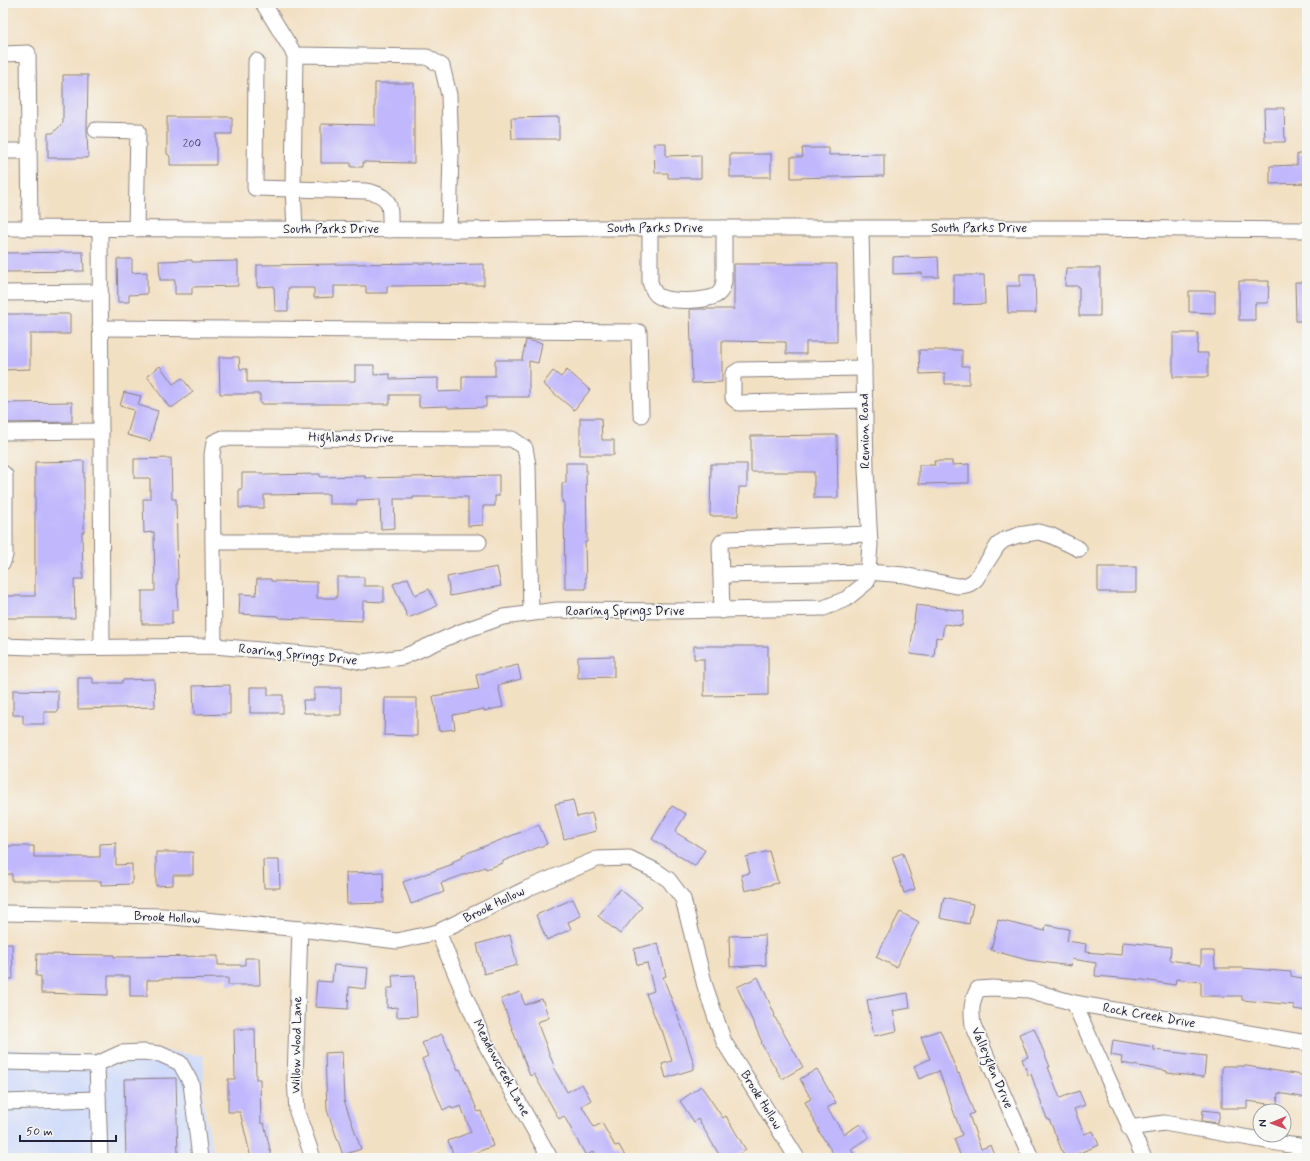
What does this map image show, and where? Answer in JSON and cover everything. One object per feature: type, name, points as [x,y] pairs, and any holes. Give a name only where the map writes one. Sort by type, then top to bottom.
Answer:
[{"type":"street","points":[[263,3],[295,55],[293,188],[295,229]]},
{"type":"street","points":[[3,54],[28,53],[30,228]]},
{"type":"street","points":[[295,55],[427,57],[442,66],[449,95],[451,153],[449,230]]},
{"type":"street","points":[[256,62],[255,188],[293,188],[366,191],[377,193],[387,200],[389,206],[390,230]]},
{"type":"street","points":[[96,130],[138,131],[136,229]]},
{"type":"street","points":[[3,151],[29,151]]},
{"type":"street","name":"South Parks Drive","points":[[3,228],[390,230],[650,228],[1076,228],[1307,230]]},
{"type":"street","points":[[650,228],[650,282],[652,289],[657,295],[671,300],[705,299],[718,294],[722,289],[724,281],[724,228]]},
{"type":"street","name":"Reunion Road","points":[[824,608],[846,599],[867,582],[868,572],[870,546],[866,469],[862,228]]},
{"type":"street","points":[[100,229],[102,647]]},
{"type":"street","points":[[3,293],[100,292]]},
{"type":"street","points":[[100,328],[639,332],[641,415]]},
{"type":"street","points":[[864,368],[739,370],[733,374],[733,398],[740,403],[865,400]]},
{"type":"street","points":[[3,432],[101,431]]},
{"type":"street","name":"Highlands Drive","points":[[214,646],[212,455],[214,442],[223,438],[512,439],[525,448],[528,465],[531,613]]},
{"type":"street","points":[[3,474],[5,475],[6,495],[5,556],[3,562]]},
{"type":"street","points":[[721,575],[868,572],[904,575],[957,586],[966,586],[976,579],[998,545],[1004,540],[1038,532],[1050,535],[1079,549]]},
{"type":"street","points":[[722,611],[720,545],[722,542],[727,540],[869,534]]},
{"type":"street","points":[[213,542],[479,542]]},
{"type":"street","name":"Roaring Springs Drive","points":[[3,646],[214,646],[340,657],[362,662],[403,657],[460,632],[503,617],[531,613],[557,610],[722,611],[824,608]]},
{"type":"street","name":"Brook Hollow","points":[[3,913],[163,916],[300,929],[397,941],[438,932],[526,889],[597,859],[628,858],[656,871],[669,880],[684,899],[705,986],[724,1042],[797,1158]]},
{"type":"street","name":"Willow Wood Lane","points":[[300,929],[295,1080],[297,1112],[313,1158]]},
{"type":"street","name":"Meadowcreek Lane","points":[[438,932],[485,1043],[550,1158]]},
{"type":"street","name":"Rock Creek Drive","points":[[992,988],[1029,990],[1074,1003],[1307,1043]]},
{"type":"street","name":"Valleyglen Drive","points":[[992,988],[978,989],[973,998],[971,1011],[973,1025],[1032,1158]]},
{"type":"street","points":[[1074,1003],[1129,1128],[1144,1158]]},
{"type":"street","points":[[3,1062],[97,1064],[121,1053],[143,1052],[160,1054],[180,1063],[191,1083],[200,1158]]},
{"type":"street","points":[[97,1064],[100,1158]]},
{"type":"street","points":[[3,1102],[98,1099]]},
{"type":"street","points":[[1129,1128],[1164,1123],[1307,1147]]},
{"type":"shaded area","points":[[3,1048],[88,1055],[145,1048],[204,1056],[203,1105],[215,1158],[3,1158]]},
{"type":"building","points":[[63,75],[88,75],[88,158],[48,158],[48,133],[53,133],[63,123]]},
{"type":"building","points":[[375,83],[414,83],[414,163],[363,162],[363,167],[351,167],[351,163],[321,163],[321,124],[375,125]]},
{"type":"building","points":[[1264,108],[1284,108],[1285,142],[1265,142]]},
{"type":"building","points":[[167,117],[232,117],[232,134],[216,134],[216,165],[170,165],[170,156],[167,154]]},
{"type":"building","points":[[559,117],[559,139],[512,139],[511,118]]},
{"type":"building","points":[[654,143],[666,143],[666,156],[701,155],[701,178],[668,178],[668,173],[655,173]]},
{"type":"building","points":[[802,148],[829,148],[829,155],[884,154],[884,176],[791,178],[791,157],[803,157]]},
{"type":"building","points":[[730,154],[771,154],[771,177],[730,177]]},
{"type":"building","points":[[1297,154],[1307,154],[1307,183],[1270,184],[1270,166],[1297,165]]},
{"type":"building","points":[[83,252],[84,271],[3,272],[3,253]]},
{"type":"building","points":[[909,256],[909,258],[938,257],[939,277],[923,277],[922,273],[893,274],[893,257]]},
{"type":"building","points":[[117,259],[132,259],[132,273],[147,272],[147,294],[129,295],[129,302],[118,302]]},
{"type":"building","points":[[192,260],[192,262],[238,261],[238,286],[192,287],[192,294],[175,294],[175,280],[160,280],[159,261]]},
{"type":"building","points":[[434,263],[434,265],[484,264],[484,285],[387,286],[387,293],[366,293],[366,286],[334,286],[334,297],[314,298],[314,288],[288,288],[288,311],[275,311],[274,286],[257,287],[257,265]]},
{"type":"building","points":[[734,264],[837,264],[837,342],[806,342],[806,354],[786,354],[786,342],[722,341],[722,382],[692,383],[690,309],[734,309]]},
{"type":"building","points":[[1066,268],[1100,268],[1100,316],[1079,316],[1079,286],[1065,286]]},
{"type":"building","points":[[1020,274],[1035,274],[1036,313],[1008,313],[1007,286],[1020,286]]},
{"type":"building","points":[[954,275],[984,275],[985,304],[954,305]]},
{"type":"building","points":[[1239,281],[1269,281],[1268,303],[1255,303],[1255,320],[1239,320]]},
{"type":"building","points":[[1295,282],[1307,282],[1307,321],[1296,321]]},
{"type":"building","points":[[1189,291],[1215,291],[1215,313],[1189,312]]},
{"type":"building","points":[[3,314],[70,314],[70,334],[30,334],[30,369],[3,370]]},
{"type":"building","points":[[1173,333],[1198,333],[1197,353],[1208,353],[1208,377],[1173,377]]},
{"type":"building","points":[[526,340],[542,343],[538,363],[529,361],[529,397],[486,397],[486,407],[419,407],[419,395],[390,395],[390,404],[260,404],[260,394],[220,394],[219,357],[239,357],[240,369],[247,369],[247,382],[355,381],[355,365],[374,365],[374,375],[390,374],[390,379],[438,378],[438,392],[462,391],[462,376],[495,376],[495,360],[523,360]]},
{"type":"building","points":[[919,350],[962,350],[962,366],[969,366],[969,384],[945,384],[945,373],[920,374]]},
{"type":"building","points":[[160,366],[173,384],[182,378],[193,392],[173,407],[169,407],[147,376]]},
{"type":"building","points":[[567,370],[590,390],[574,410],[543,384],[553,371],[561,377]]},
{"type":"building","points":[[124,392],[141,396],[138,405],[158,411],[150,441],[127,435],[134,410],[120,406]]},
{"type":"building","points":[[72,402],[72,422],[3,423],[3,403]]},
{"type":"building","points":[[580,418],[601,418],[602,440],[614,440],[614,455],[580,455]]},
{"type":"building","points":[[837,435],[838,498],[814,498],[814,472],[751,472],[751,436]]},
{"type":"building","points":[[171,458],[172,499],[176,499],[178,610],[172,610],[172,624],[142,624],[142,591],[155,591],[154,532],[144,533],[143,499],[150,499],[150,478],[134,478],[134,459]]},
{"type":"building","points":[[84,461],[84,532],[82,532],[83,579],[74,579],[75,618],[3,618],[3,596],[35,596],[35,462]]},
{"type":"building","points":[[934,461],[952,461],[952,465],[969,464],[969,483],[919,484],[919,465],[935,465]]},
{"type":"building","points":[[566,463],[586,463],[586,589],[565,589],[564,502],[562,502],[562,483],[566,483]]},
{"type":"building","points":[[711,464],[747,464],[747,487],[739,487],[738,516],[710,516]]},
{"type":"building","points":[[242,473],[263,473],[263,475],[320,474],[320,477],[365,476],[365,478],[499,475],[499,496],[495,496],[495,506],[483,506],[483,525],[468,526],[468,497],[413,497],[413,499],[394,499],[395,528],[381,529],[380,499],[357,500],[357,504],[329,504],[329,494],[264,495],[264,508],[239,508],[239,489],[242,489]]},
{"type":"building","points":[[497,567],[501,586],[450,596],[447,577]]},
{"type":"building","points":[[1098,567],[1136,567],[1136,592],[1098,592]]},
{"type":"building","points":[[337,577],[364,577],[364,586],[384,586],[384,602],[363,601],[362,621],[279,618],[279,616],[239,614],[240,594],[256,595],[257,579],[271,579],[271,581],[317,582],[317,598],[337,598]]},
{"type":"building","points":[[408,578],[415,595],[429,589],[437,606],[408,618],[393,584]]},
{"type":"building","points":[[916,605],[964,611],[962,626],[944,624],[942,638],[936,637],[934,657],[910,654]]},
{"type":"building","points":[[694,646],[768,646],[768,695],[704,696],[704,659],[694,659]]},
{"type":"building","points":[[614,656],[614,677],[578,678],[578,657]]},
{"type":"building","points":[[518,665],[521,679],[498,685],[503,707],[453,715],[455,729],[439,731],[433,696],[479,689],[476,675]]},
{"type":"building","points":[[78,678],[93,678],[93,683],[122,683],[122,680],[154,679],[155,707],[78,709]]},
{"type":"building","points":[[230,685],[230,714],[194,715],[193,686]]},
{"type":"building","points":[[250,687],[268,687],[268,695],[283,695],[283,713],[250,713]]},
{"type":"building","points":[[314,688],[341,688],[341,715],[315,715],[315,713],[304,713],[303,700],[314,700]]},
{"type":"building","points":[[13,690],[58,691],[58,712],[44,712],[44,724],[23,724],[23,715],[13,715]]},
{"type":"building","points":[[385,698],[417,698],[417,736],[384,735]]},
{"type":"building","points":[[573,800],[577,817],[592,813],[596,831],[564,839],[555,804]]},
{"type":"building","points":[[672,806],[686,814],[675,832],[705,850],[695,866],[652,839]]},
{"type":"building","points":[[539,825],[547,844],[503,861],[503,863],[486,869],[485,867],[441,883],[444,892],[411,904],[403,882],[453,864],[452,862],[463,857],[462,855]]},
{"type":"building","points":[[116,843],[116,865],[132,864],[132,884],[101,885],[101,881],[12,881],[12,874],[3,874],[3,853],[8,853],[8,846],[34,846],[34,857],[100,857],[100,844]]},
{"type":"building","points":[[769,851],[778,883],[745,891],[741,875],[750,873],[746,857]]},
{"type":"building","points":[[156,852],[193,852],[193,875],[173,875],[173,885],[156,886]]},
{"type":"building","points":[[903,853],[915,889],[904,893],[892,857]]},
{"type":"building","points":[[263,860],[279,860],[280,888],[264,888]]},
{"type":"building","points":[[383,872],[384,903],[347,904],[346,873]]},
{"type":"building","points":[[620,889],[642,907],[620,934],[598,916]]},
{"type":"building","points":[[944,897],[973,904],[969,924],[940,918]]},
{"type":"building","points":[[573,899],[581,916],[568,922],[571,929],[547,940],[536,915]]},
{"type":"building","points":[[900,912],[919,922],[896,967],[876,957]]},
{"type":"building","points":[[998,920],[1045,931],[1046,925],[1069,929],[1067,941],[1086,944],[1085,952],[1122,955],[1123,942],[1145,944],[1171,947],[1170,960],[1201,965],[1201,951],[1214,951],[1215,968],[1242,968],[1291,972],[1291,976],[1307,979],[1307,1011],[1294,1009],[1294,1005],[1242,1000],[1242,996],[1201,996],[1201,982],[1176,979],[1175,985],[1143,980],[1095,976],[1096,963],[1072,959],[1071,966],[1027,960],[991,950]]},
{"type":"building","points":[[510,935],[517,965],[484,974],[477,944]]},
{"type":"building","points":[[765,935],[766,965],[730,967],[729,936]]},
{"type":"building","points":[[658,943],[666,976],[663,977],[694,1064],[694,1069],[666,1078],[662,1064],[672,1061],[662,1030],[660,1030],[646,994],[654,991],[647,963],[637,965],[634,949]]},
{"type":"building","points":[[3,944],[12,944],[13,979],[3,979]]},
{"type":"building","points":[[37,954],[114,955],[114,957],[218,956],[218,965],[245,965],[245,958],[259,958],[260,985],[228,985],[228,978],[147,980],[147,996],[130,996],[130,976],[108,976],[108,995],[41,993],[41,976],[36,976]]},
{"type":"building","points":[[334,965],[368,968],[366,989],[349,987],[348,1009],[315,1007],[317,981],[332,982]]},
{"type":"building","points":[[415,975],[417,1016],[397,1017],[397,1007],[387,1008],[387,988],[393,988],[392,976]]},
{"type":"building","points":[[758,977],[775,1015],[774,1016],[803,1067],[782,1079],[761,1043],[762,1042],[737,987]]},
{"type":"building","points":[[520,992],[525,1005],[542,999],[549,1018],[537,1022],[554,1066],[553,1067],[567,1092],[582,1084],[591,1100],[582,1106],[594,1127],[602,1123],[615,1146],[619,1145],[626,1158],[598,1158],[594,1151],[586,1156],[564,1116],[559,1119],[534,1074],[530,1076],[501,999]]},
{"type":"building","points":[[908,993],[910,1008],[893,1011],[897,1031],[874,1036],[867,1000]]},
{"type":"building","points":[[1034,1028],[1050,1067],[1048,1067],[1060,1098],[1079,1091],[1085,1105],[1074,1109],[1084,1134],[1093,1131],[1099,1145],[1067,1158],[1065,1158],[1049,1119],[1047,1119],[1031,1074],[1028,1075],[1022,1059],[1028,1057],[1019,1034]]},
{"type":"building","points":[[234,1029],[255,1029],[256,1079],[260,1079],[261,1124],[264,1123],[272,1158],[251,1158],[240,1112],[228,1112],[228,1079],[235,1079]]},
{"type":"building","points":[[940,1030],[958,1074],[959,1073],[974,1113],[969,1115],[981,1149],[991,1145],[996,1158],[960,1158],[961,1157],[954,1139],[962,1135],[939,1071],[919,1079],[914,1066],[930,1059],[921,1037]]},
{"type":"building","points":[[442,1034],[458,1070],[460,1069],[478,1112],[481,1111],[493,1146],[462,1158],[455,1158],[448,1141],[471,1132],[461,1106],[452,1109],[451,1106],[443,1110],[422,1059],[428,1056],[422,1043]]},
{"type":"building","points":[[1113,1040],[1154,1047],[1154,1050],[1206,1056],[1204,1077],[1167,1073],[1167,1071],[1121,1063],[1122,1057],[1111,1055]]},
{"type":"building","points":[[342,1052],[344,1100],[361,1149],[343,1155],[327,1110],[325,1053]]},
{"type":"building","points":[[1222,1066],[1247,1066],[1307,1076],[1307,1098],[1278,1093],[1277,1103],[1247,1101],[1247,1108],[1222,1108]]},
{"type":"building","points":[[817,1069],[836,1103],[827,1108],[844,1134],[860,1124],[869,1137],[851,1149],[856,1158],[836,1158],[818,1130],[805,1102],[811,1099],[800,1079]]},
{"type":"building","points":[[176,1078],[178,1158],[126,1158],[124,1079]]},
{"type":"building","points":[[701,1086],[723,1118],[726,1116],[746,1150],[732,1158],[721,1158],[698,1119],[694,1122],[680,1101]]},
{"type":"building","points":[[1203,1110],[1220,1112],[1218,1123],[1202,1121]]}]
